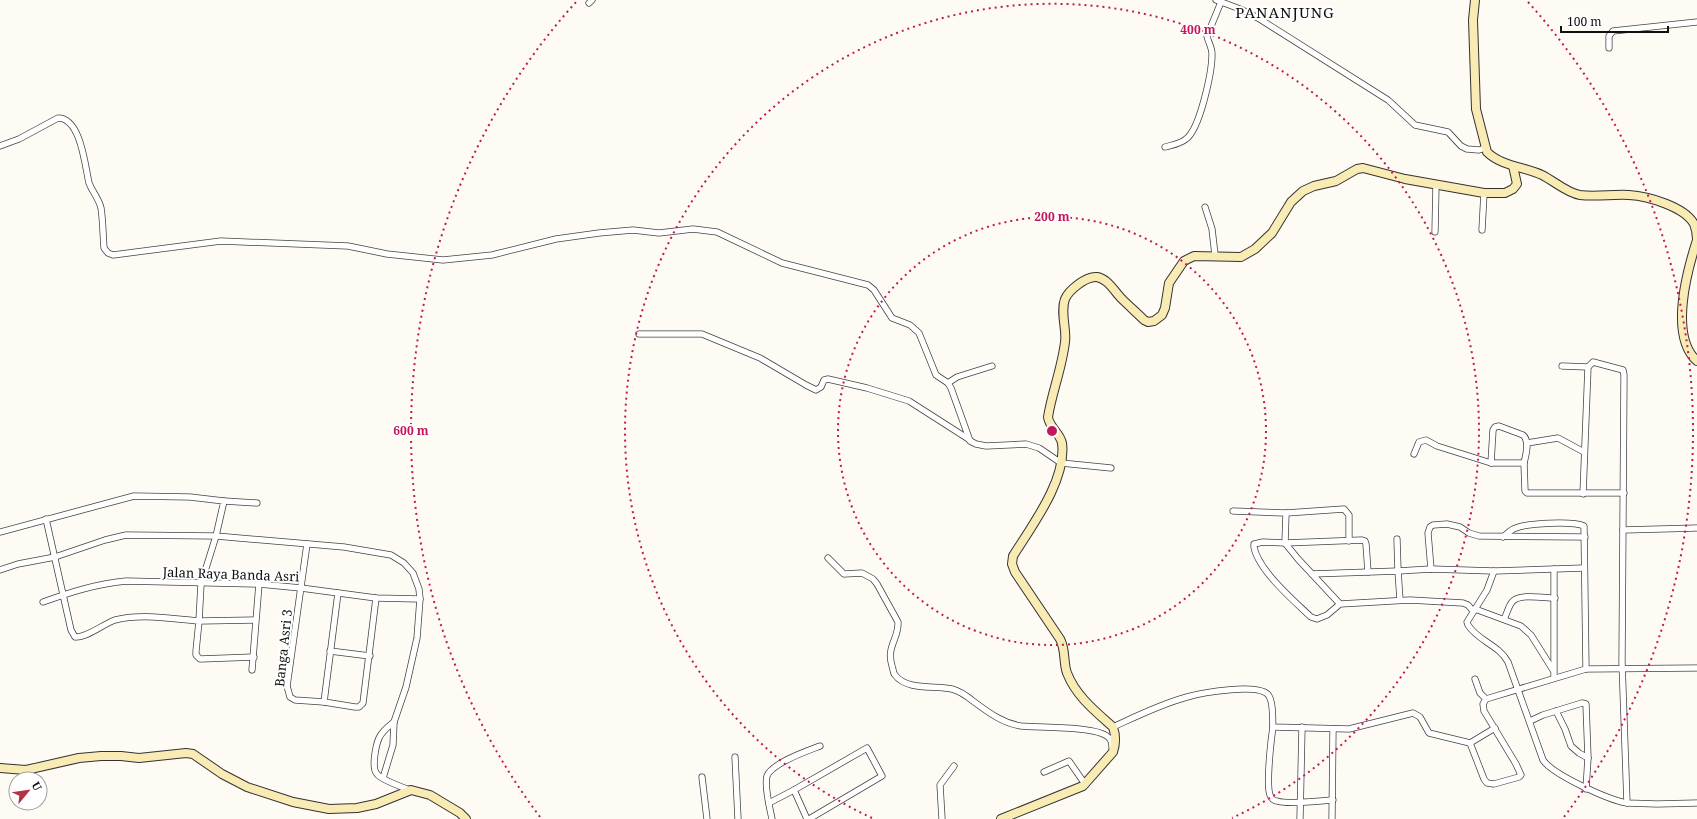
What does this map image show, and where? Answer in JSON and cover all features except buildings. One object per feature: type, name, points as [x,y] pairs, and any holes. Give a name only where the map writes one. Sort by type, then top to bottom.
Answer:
[{"type":"street","points":[[1476,0],[1473,20],[1476,109],[1485,148],[1490,155],[1513,166],[1523,167],[1580,194],[1630,195],[1645,197],[1676,208],[1693,224],[1697,240],[1685,282],[1683,297],[1683,336],[1686,348],[1697,361]]},
{"type":"street","points":[[1165,147],[1186,139],[1191,134],[1198,121],[1211,63],[1212,49],[1207,36],[1218,1],[1251,14],[1388,100],[1415,125],[1448,132],[1461,146],[1467,149],[1479,150],[1485,148]]},
{"type":"street","points":[[1609,48],[1609,36],[1613,31],[1697,22]]},
{"type":"street","points":[[0,146],[19,139],[58,118],[67,120],[73,127],[81,144],[90,184],[100,207],[104,248],[108,253],[113,255],[221,241],[348,246],[387,254],[442,260],[492,256],[556,238],[599,233],[633,230],[657,233],[693,229],[714,232],[782,263],[868,284],[874,290],[892,318],[910,325],[919,333],[936,375],[948,382],[953,392],[970,441]]},
{"type":"street","points":[[1001,819],[1085,784],[1113,752],[1116,735],[1113,727],[1076,691],[1064,663],[1064,648],[1060,640],[1015,572],[1012,564],[1013,556],[1040,512],[1059,473],[1061,463],[1061,441],[1048,421],[1048,417],[1062,366],[1066,339],[1064,307],[1065,300],[1069,293],[1088,279],[1094,277],[1098,278],[1112,286],[1122,299],[1144,320],[1154,321],[1162,315],[1165,308],[1169,283],[1184,261],[1194,256],[1215,255],[1235,258],[1241,257],[1255,249],[1272,233],[1291,202],[1303,191],[1314,186],[1336,181],[1357,169],[1363,168],[1436,185],[1484,193],[1506,193],[1517,184],[1513,166]]},
{"type":"street","points":[[1435,232],[1436,185]]},
{"type":"street","points":[[1482,230],[1484,193]]},
{"type":"street","points":[[1205,207],[1212,229],[1215,255]]},
{"type":"street","points":[[639,334],[702,334],[760,358],[816,390],[821,387],[824,380],[828,379],[867,388],[905,400],[976,444],[986,446],[1026,444],[1039,448],[1061,463],[1112,468]]},
{"type":"street","points":[[1583,494],[1588,367],[1593,362],[1618,367],[1623,370],[1624,375],[1623,669],[1627,803]]},
{"type":"street","points":[[948,382],[957,377],[992,366]]},
{"type":"street","points":[[1562,366],[1588,367]]},
{"type":"street","points":[[1491,463],[1493,430],[1497,426],[1502,426],[1526,437],[1527,443],[1524,463],[1525,491],[1527,494],[1624,493]]},
{"type":"street","points":[[1527,443],[1558,438],[1584,452]]},
{"type":"street","points":[[1414,454],[1419,442],[1426,440],[1437,446],[1491,463],[1524,463]]},
{"type":"street","points":[[0,532],[134,496],[190,497],[257,503]]},
{"type":"street","points":[[224,501],[216,536],[201,584],[196,651],[200,659],[254,657]]},
{"type":"street","points":[[1233,511],[1286,513],[1344,509],[1349,514],[1349,541]]},
{"type":"street","points":[[1286,513],[1285,543],[1340,604]]},
{"type":"street","points":[[46,519],[71,630],[75,637],[115,620],[136,617],[199,620],[255,620]]},
{"type":"street","points":[[1431,569],[1428,533],[1430,527],[1433,525],[1447,524],[1460,527],[1469,533],[1479,536],[1585,537]]},
{"type":"street","points":[[1503,537],[1514,528],[1523,525],[1561,524],[1584,526],[1586,669]]},
{"type":"street","points":[[1623,530],[1697,528]]},
{"type":"street","points":[[0,570],[18,564],[55,558],[105,540],[126,536],[216,536],[307,544],[344,548],[391,556],[404,563],[413,573],[419,589],[420,599],[414,652],[406,687],[394,722],[393,744],[382,778]]},
{"type":"street","points":[[1397,539],[1400,600]]},
{"type":"street","points":[[1368,572],[1365,541],[1285,543],[1258,542],[1254,544],[1260,562],[1275,582],[1311,617],[1317,619],[1327,615],[1340,604],[1400,600],[1463,603],[1474,610],[1521,626],[1531,635],[1553,670]]},
{"type":"street","name":"Banga Asri 3","points":[[307,544],[287,686],[290,697],[295,700],[324,702],[355,707],[362,705],[364,701],[370,656],[376,598]]},
{"type":"street","points":[[828,558],[844,574],[862,573],[873,579],[877,584],[898,622],[898,628],[889,657],[895,674],[906,683],[953,689],[968,697],[992,715],[1020,726],[1084,730],[1104,734],[1110,739],[1113,752]]},
{"type":"street","points":[[1312,574],[1431,569],[1494,572],[1584,568]]},
{"type":"street","points":[[1554,569],[1554,678]]},
{"type":"street","points":[[1494,572],[1486,590],[1467,622],[1469,628],[1483,640],[1503,653],[1508,662],[1545,763],[1586,789],[1620,802],[1697,803]]},
{"type":"street","name":"Jalan Raya Banda Asri","points":[[43,602],[64,594],[110,582],[126,581],[201,584],[259,584],[376,598],[420,599]]},
{"type":"street","points":[[252,670],[259,584]]},
{"type":"street","points":[[324,702],[338,593]]},
{"type":"street","points":[[1504,619],[1511,604],[1516,598],[1555,598]]},
{"type":"street","points":[[330,651],[370,656]]},
{"type":"street","points":[[1470,743],[1487,783],[1494,784],[1521,776],[1516,764],[1484,711],[1483,704],[1486,699],[1586,669],[1697,668]]},
{"type":"street","points":[[1475,679],[1480,693],[1486,699]]},
{"type":"street","points":[[1113,727],[1156,708],[1187,697],[1252,689],[1265,692],[1270,697],[1272,709],[1273,727],[1270,746],[1271,796],[1276,801],[1333,800]]},
{"type":"street","points":[[1530,722],[1543,714],[1582,703],[1586,704],[1588,758],[1586,789]]},
{"type":"street","points":[[1556,711],[1571,746],[1588,758]]},
{"type":"street","points":[[1273,727],[1333,729],[1349,728],[1413,713],[1420,717],[1428,732],[1470,743],[1495,728]]},
{"type":"street","points":[[394,722],[379,738],[375,753],[374,769],[378,776],[401,787],[430,795],[460,813],[466,819]]},
{"type":"street","points":[[1300,819],[1302,727]]},
{"type":"street","points":[[1332,819],[1333,729]]},
{"type":"street","points":[[772,819],[766,777],[769,772],[780,763],[820,746]]},
{"type":"street","points":[[769,803],[867,748],[882,776],[808,819],[794,790]]},
{"type":"street","points":[[0,768],[26,770],[79,758],[121,756],[139,758],[186,753],[193,754],[222,774],[247,786],[293,802],[328,809],[357,808],[376,804],[411,790]]},
{"type":"street","points":[[735,756],[738,819]]},
{"type":"street","points":[[1044,772],[1069,761],[1085,784]]},
{"type":"street","points":[[942,819],[940,785],[954,766]]},
{"type":"street","points":[[702,777],[707,819]]},
{"type":"district","name":"PANANJUNG","points":[[1285,13]]}]
